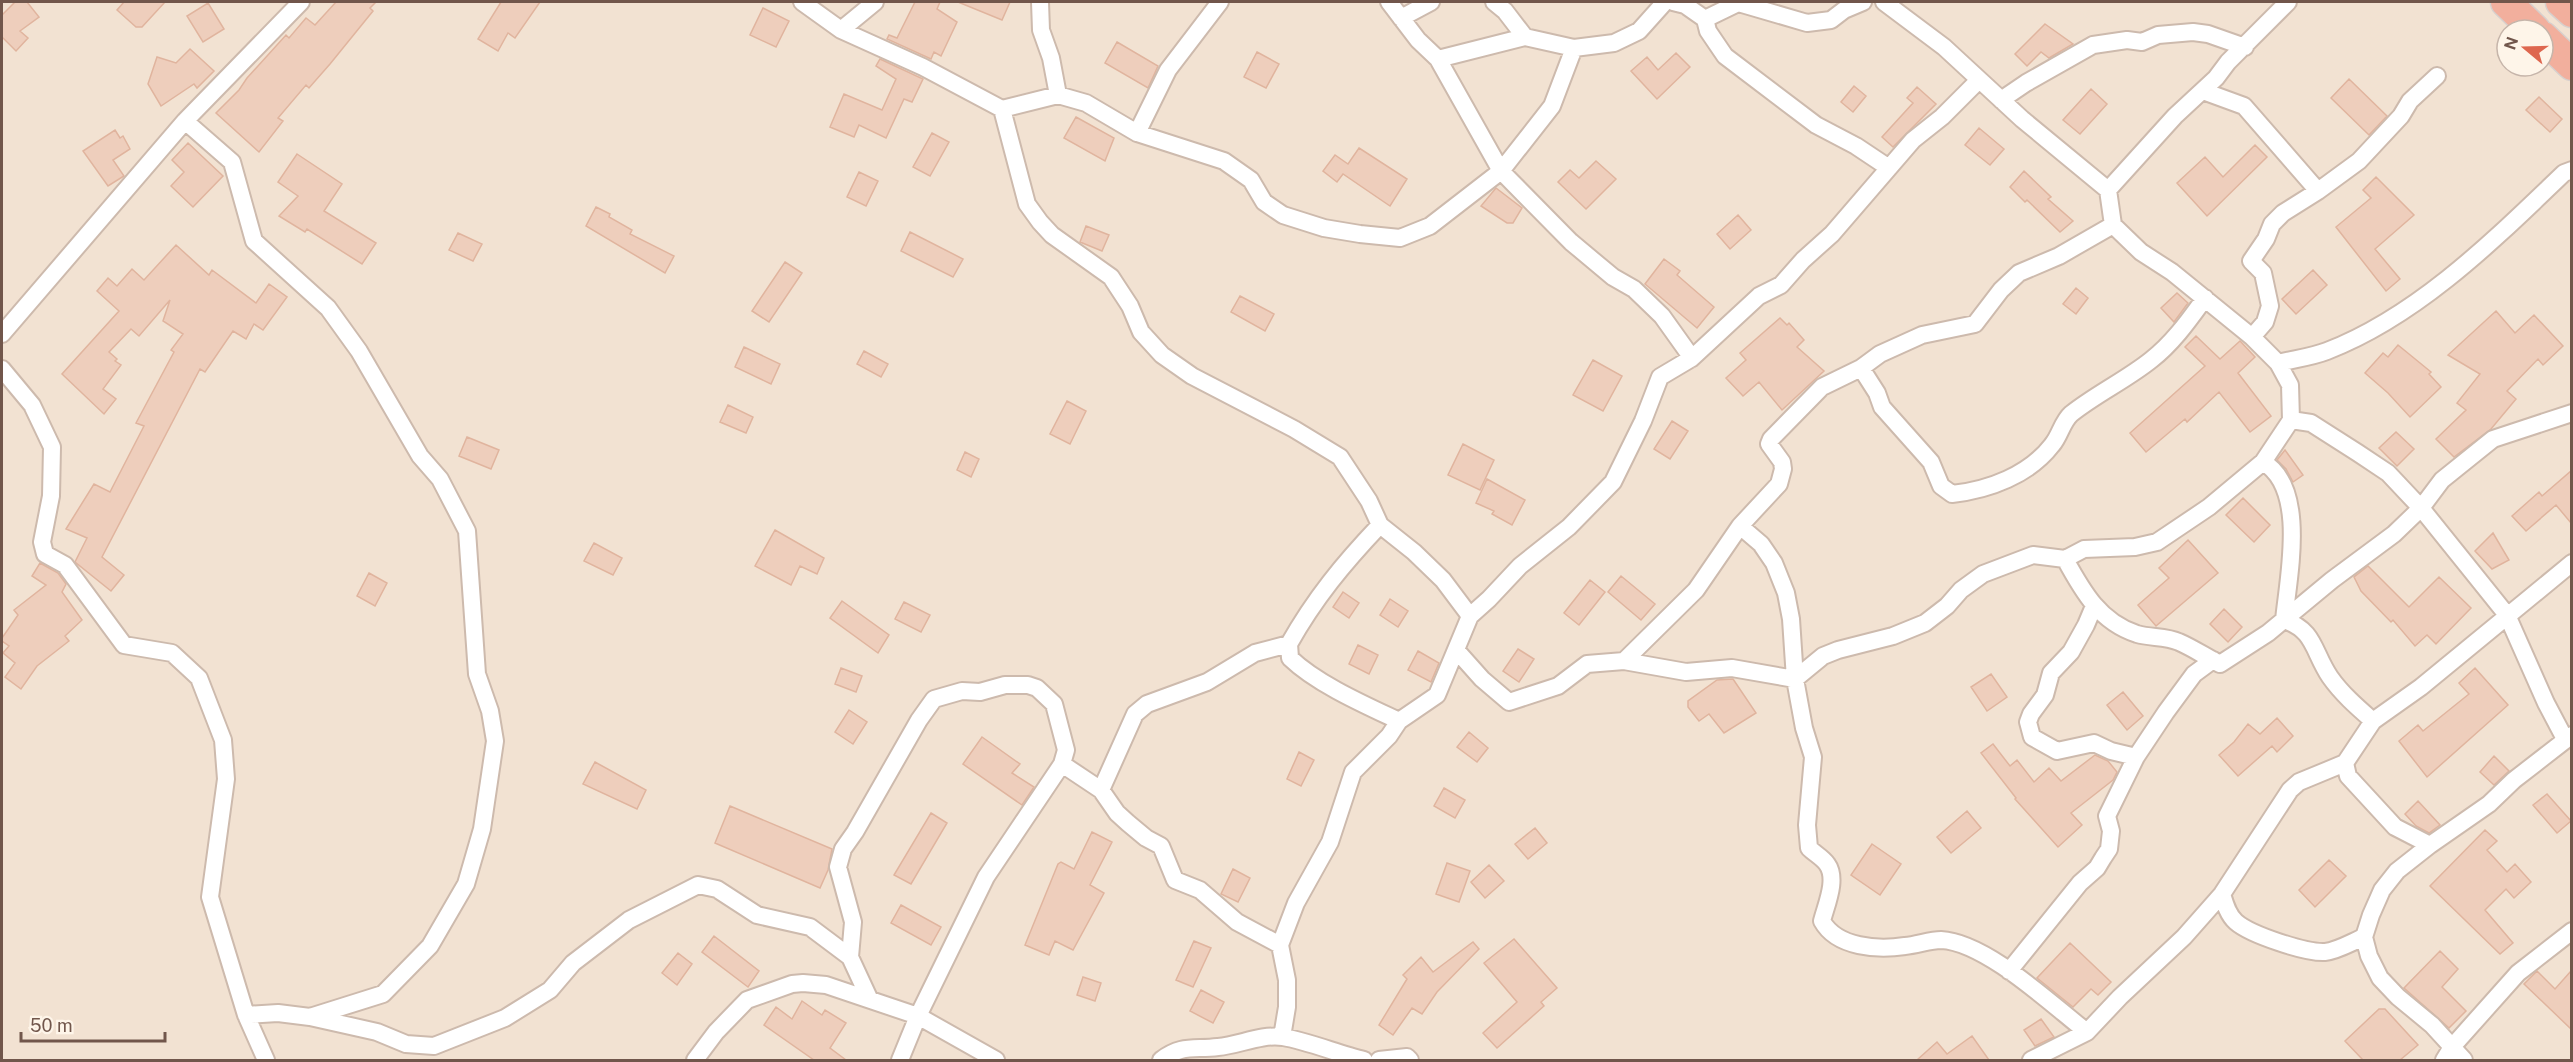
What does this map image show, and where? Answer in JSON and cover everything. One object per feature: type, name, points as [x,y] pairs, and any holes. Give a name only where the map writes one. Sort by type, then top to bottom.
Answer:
[{"type":"highway","points":[[2506,2],[2523,18]]},
{"type":"highway","points":[[2561,2],[2571,12]]},
{"type":"highway","points":[[2555,49],[2571,65]]},
{"type":"street","points":[[2,334],[185,121],[301,2]]},
{"type":"street","points":[[802,2],[841,30],[923,68],[1002,109],[1058,95],[1086,103],[1137,133],[1224,161],[1251,180],[1264,202],[1283,215],[1324,228],[1400,238],[1430,226],[1501,171],[1552,106],[1574,48]]},
{"type":"street","points":[[841,30],[875,2]]},
{"type":"street","points":[[1040,2],[1041,30],[1052,58],[1058,95]]},
{"type":"street","points":[[1137,133],[1168,70],[1220,2]]},
{"type":"street","points":[[1389,2],[1418,40],[1438,59],[1470,112],[1477,132],[1501,171],[1571,242],[1613,277],[1634,289],[1662,316],[1692,358]]},
{"type":"street","points":[[1401,18],[1431,2]]},
{"type":"street","points":[[1494,2],[1505,11],[1525,37]]},
{"type":"street","points":[[1438,59],[1525,37],[1574,48],[1614,43],[1639,31],[1665,2]]},
{"type":"street","points":[[1673,2],[1685,5],[1705,19],[1708,31],[1725,56],[1816,125],[1856,146],[1889,168]]},
{"type":"street","points":[[1705,19],[1736,2],[1807,23],[1831,20],[1844,10],[1863,2]]},
{"type":"street","points":[[1457,651],[1482,679],[1509,702],[1558,686],[1587,664],[1624,661],[1686,672],[1732,668],[1795,679],[1823,656],[1893,636],[1925,623],[1947,606],[1961,590],[1983,574],[2033,555],[2065,559],[2084,549],[2135,547],[2157,542],[2209,507],[2263,462],[2290,420],[2290,385],[2278,363],[2252,337],[2172,272],[2141,252],[2113,225],[2108,190],[2052,145],[1944,47],[1884,2]]},
{"type":"street","points":[[2108,190],[2175,116],[2203,91],[2228,62],[2288,2]]},
{"type":"street","points":[[2001,100],[2093,45],[2119,41],[2142,42],[2158,35],[2193,32],[2208,34],[2245,47]]},
{"type":"street","points":[[2252,337],[2265,322],[2270,306],[2263,273],[2251,261],[2266,239],[2272,224],[2283,213],[2318,192],[2359,161],[2401,116],[2410,101],[2437,76]]},
{"type":"street","points":[[1282,1037],[1287,1007],[1287,989],[1280,945],[1296,903],[1330,842],[1353,772],[1389,736],[1399,721],[1437,695],[1470,616],[1496,593],[1520,566],[1569,527],[1612,482],[1643,421],[1660,376],[1692,358],[1759,296],[1781,285],[1803,260],[1832,234],[1913,140],[1942,117],[1979,80]]},
{"type":"street","points":[[2203,91],[2244,106],[2318,192]]},
{"type":"street","points":[[1002,109],[1027,204],[1052,235],[1111,277],[1130,306],[1141,332],[1162,355],[1192,376],[1294,429],[1340,457],[1369,501],[1380,525],[1414,552],[1443,580],[1470,616]]},
{"type":"street","points":[[185,121],[232,162],[254,241],[328,308],[359,351],[420,456],[440,479],[467,531],[477,674],[490,711],[495,741],[482,830],[466,884],[430,946],[383,994],[310,1017]]},
{"type":"street","points":[[2278,363],[2325,352],[2369,332],[2495,241],[2564,173],[2571,170]]},
{"type":"street","points":[[1624,661],[1696,590],[1740,526],[1779,484],[1783,476],[1782,462],[1769,444],[1774,434],[1822,387],[1861,368],[1881,354],[1922,335],[1975,324],[2001,290],[2019,273],[2059,256],[2113,225]]},
{"type":"street","points":[[1861,368],[1877,393],[1882,407],[1931,462],[1941,486],[1952,494],[1969,492],[2006,480],[2038,462],[2054,443],[2069,416],[2151,360],[2181,331],[2205,298]]},
{"type":"street","points":[[2,369],[32,405],[52,447],[51,496],[42,542],[45,554],[65,565],[124,645],[172,653],[199,678],[223,740],[226,779],[210,897],[246,1015],[266,1060]]},
{"type":"street","points":[[2065,559],[2084,594],[2115,625],[2139,634],[2177,641],[2220,664],[2284,620],[2332,580],[2394,534],[2421,508],[2442,480],[2493,440],[2571,413]]},
{"type":"street","points":[[2290,420],[2311,423],[2388,473],[2421,508],[2507,615],[2546,704],[2568,737],[2541,761],[2514,780],[2489,804],[2397,871],[2382,890],[2364,937],[2369,956],[2380,978],[2398,997],[2432,1025],[2448,1054],[2464,1060]]},
{"type":"street","points":[[2263,462],[2272,468],[2287,495],[2292,518],[2284,620]]},
{"type":"street","points":[[1380,525],[1342,565],[1306,614],[1289,644],[1290,658],[1301,669],[1359,702],[1399,721]]},
{"type":"street","points":[[1740,526],[1761,544],[1774,563],[1786,593],[1791,619],[1795,679],[1804,728],[1813,757],[1808,825],[1809,848],[1826,862],[1832,871],[1830,891],[1822,921],[1825,927],[1843,940],[1865,946],[1901,947],[1940,940],[1958,943],[1979,952],[2009,971],[2087,1032]]},
{"type":"street","points":[[2031,1060],[2087,1032],[2120,997],[2184,937],[2222,894],[2290,790],[2299,782],[2345,763],[2373,721],[2421,687],[2571,563]]},
{"type":"street","points":[[2094,606],[2071,652],[2051,673],[2045,695],[2031,714],[2028,729],[2032,737],[2047,748],[2057,751],[2094,743],[2111,751],[2136,757]]},
{"type":"street","points":[[2284,620],[2299,625],[2308,634],[2329,676],[2347,699],[2373,721]]},
{"type":"street","points":[[1101,790],[1136,714],[1147,704],[1207,682],[1255,653],[1289,644]]},
{"type":"street","points":[[2009,971],[2080,883],[2097,868],[2109,849],[2111,831],[2107,816],[2136,757],[2194,674],[2213,660]]},
{"type":"street","points":[[850,957],[853,922],[838,867],[843,849],[855,832],[918,720],[934,699],[962,691],[980,692],[1005,685],[1028,685],[1037,688],[1054,704],[1066,750],[1062,764],[986,877],[918,1016],[900,1060]]},
{"type":"street","points":[[2345,763],[2348,776],[2395,827],[2430,845]]},
{"type":"street","points":[[1062,764],[1101,790],[1117,813],[1146,838],[1161,846],[1175,880],[1200,890],[1237,922],[1280,945]]},
{"type":"street","points":[[246,1015],[278,1012],[310,1017],[377,1032],[406,1044],[434,1046],[514,1012],[550,990],[573,963],[629,920],[698,885],[717,889],[757,915],[810,927],[850,957],[869,998]]},
{"type":"street","points":[[2222,894],[2226,908],[2235,922],[2307,951],[2326,952],[2364,937]]},
{"type":"street","points":[[2448,1054],[2518,973],[2571,931]]},
{"type":"street","points":[[696,1060],[716,1032],[747,1000],[792,984],[803,983],[826,985],[918,1016],[996,1060]]},
{"type":"street","points":[[1161,1060],[1174,1050],[1186,1047],[1223,1047],[1249,1039],[1282,1037],[1364,1060]]},
{"type":"street","points":[[1380,1060],[1407,1057],[1410,1060]]},
{"type":"shaded area","points":[[2,2],[2571,2],[2571,1060],[2,1060]]},
{"type":"building","points":[[15,2],[27,2],[39,17],[20,31],[28,38],[16,51],[2,37],[2,15]]},
{"type":"building","points":[[124,2],[165,2],[142,27],[136,27],[117,10]]},
{"type":"building","points":[[336,2],[376,2],[370,8],[373,11],[330,64],[309,88],[306,85],[278,118],[283,121],[259,152],[216,113],[286,35],[289,38],[306,18],[315,25]]},
{"type":"building","points":[[501,2],[540,2],[515,38],[508,33],[498,51],[478,39]]},
{"type":"building","points":[[915,2],[940,2],[937,9],[957,22],[941,56],[934,52],[931,59],[887,39],[889,35],[897,38]]},
{"type":"building","points":[[958,2],[1010,2],[1002,20]]},
{"type":"building","points":[[208,3],[224,29],[203,42],[187,16]]},
{"type":"building","points":[[763,8],[789,21],[776,47],[750,35]]},
{"type":"building","points":[[2045,24],[2073,44],[2049,58],[2041,52],[2027,66],[2015,54]]},
{"type":"building","points":[[1117,42],[1158,66],[1148,88],[1105,63]]},
{"type":"building","points":[[190,49],[214,71],[197,88],[194,84],[161,106],[148,84],[157,57],[176,63]]},
{"type":"building","points":[[1257,52],[1279,64],[1266,88],[1244,77]]},
{"type":"building","points":[[1676,53],[1690,67],[1657,99],[1631,71],[1647,57],[1658,70]]},
{"type":"building","points":[[880,59],[923,79],[912,102],[904,99],[886,138],[859,125],[854,137],[830,127],[844,94],[882,110],[896,79],[876,66]]},
{"type":"building","points":[[2349,79],[2387,116],[2369,135],[2331,98]]},
{"type":"building","points":[[1854,86],[1866,96],[1853,112],[1841,102]]},
{"type":"building","points":[[1917,87],[1936,104],[1893,147],[1882,137],[1913,103],[1907,98]]},
{"type":"building","points":[[2091,89],[2107,104],[2080,134],[2063,120]]},
{"type":"building","points":[[2539,97],[2562,119],[2550,132],[2526,110]]},
{"type":"building","points":[[1076,117],[1114,138],[1105,161],[1064,138]]},
{"type":"building","points":[[1979,128],[2004,149],[1990,165],[1965,145]]},
{"type":"building","points":[[115,130],[120,138],[123,136],[130,149],[113,160],[124,176],[108,186],[83,151]]},
{"type":"building","points":[[932,133],[949,142],[930,176],[913,167]]},
{"type":"building","points":[[188,143],[223,176],[193,207],[171,186],[184,172],[172,160]]},
{"type":"building","points":[[2255,145],[2267,157],[2207,216],[2177,183],[2205,157],[2223,177]]},
{"type":"building","points":[[1359,148],[1407,179],[1390,206],[1343,174],[1337,182],[1323,171],[1335,155],[1348,164]]},
{"type":"building","points":[[297,154],[342,184],[324,211],[376,243],[362,264],[307,229],[305,232],[279,216],[298,196],[278,182]]},
{"type":"building","points":[[1596,161],[1616,179],[1586,209],[1558,182],[1570,170],[1579,178]]},
{"type":"building","points":[[2024,171],[2051,197],[2048,199],[2073,221],[2060,232],[2010,187]]},
{"type":"building","points":[[859,172],[878,181],[866,206],[847,197]]},
{"type":"building","points":[[2376,177],[2414,215],[2375,249],[2400,279],[2386,291],[2336,227],[2371,198],[2363,190]]},
{"type":"building","points":[[1496,188],[1522,208],[1513,223],[1507,223],[1481,206]]},
{"type":"building","points":[[596,207],[632,230],[630,234],[674,256],[665,273],[586,226]]},
{"type":"building","points":[[1738,215],[1751,230],[1730,249],[1717,234]]},
{"type":"building","points":[[1086,226],[1109,235],[1102,251],[1080,242]]},
{"type":"building","points":[[910,232],[963,259],[953,277],[901,251]]},
{"type":"building","points":[[458,233],[482,244],[473,261],[449,250]]},
{"type":"building","points":[[176,245],[209,275],[212,270],[256,303],[269,284],[287,297],[263,330],[254,324],[246,339],[233,331],[205,372],[200,369],[102,557],[124,575],[111,591],[75,562],[87,538],[66,529],[94,484],[110,492],[144,426],[136,423],[174,352],[171,350],[183,334],[163,321],[170,300],[139,336],[131,329],[109,352],[121,365],[103,389],[116,399],[104,414],[62,374],[119,311],[97,291],[108,278],[117,286],[132,269],[144,280]]},
{"type":"building","points":[[1664,259],[1680,271],[1677,275],[1714,307],[1697,328],[1645,284]]},
{"type":"building","points":[[785,262],[802,273],[769,322],[752,311]]},
{"type":"building","points":[[2313,270],[2327,285],[2296,314],[2282,299]]},
{"type":"building","points":[[2076,288],[2088,298],[2076,314],[2063,304]]},
{"type":"building","points":[[2177,293],[2188,303],[2174,322],[2161,308]]},
{"type":"building","points":[[1240,296],[1274,314],[1265,331],[1231,312]]},
{"type":"building","points":[[2496,311],[2515,333],[2534,315],[2563,346],[2543,365],[2538,359],[2507,391],[2516,399],[2491,429],[2454,457],[2436,439],[2466,410],[2457,403],[2480,374],[2448,355]]},
{"type":"building","points":[[1780,318],[1787,325],[1789,323],[1804,340],[1797,347],[1824,371],[1782,410],[1759,382],[1743,396],[1726,378],[1746,360],[1740,353]]},
{"type":"building","points":[[2196,336],[2220,359],[2241,342],[2255,357],[2238,373],[2271,416],[2250,432],[2219,392],[2187,422],[2185,419],[2146,452],[2130,433],[2205,366],[2185,347]]},
{"type":"building","points":[[2398,345],[2431,372],[2429,374],[2441,387],[2410,417],[2365,373],[2383,353],[2388,357]]},
{"type":"building","points":[[744,347],[780,364],[771,384],[735,367]]},
{"type":"building","points":[[864,351],[888,364],[881,377],[857,364]]},
{"type":"building","points":[[1593,360],[1622,376],[1603,411],[1573,395]]},
{"type":"building","points":[[1067,401],[1086,411],[1070,444],[1050,434]]},
{"type":"building","points":[[728,405],[753,417],[746,433],[720,422]]},
{"type":"building","points":[[1672,421],[1688,431],[1670,459],[1654,449]]},
{"type":"building","points":[[2396,432],[2414,449],[2397,466],[2379,448]]},
{"type":"building","points":[[467,437],[499,450],[491,469],[459,456]]},
{"type":"building","points":[[1463,444],[1494,460],[1480,490],[1448,475]]},
{"type":"building","points":[[2285,450],[2303,475],[2293,482],[2286,469],[2277,460]]},
{"type":"building","points":[[965,452],[979,459],[971,477],[957,470]]},
{"type":"building","points":[[2571,471],[2571,523],[2556,505],[2526,531],[2512,516],[2539,492],[2542,496]]},
{"type":"building","points":[[1487,479],[1525,500],[1512,525],[1492,514],[1494,511],[1476,503]]},
{"type":"building","points":[[2243,498],[2270,525],[2254,542],[2226,515]]},
{"type":"building","points":[[775,530],[824,558],[817,574],[800,566],[791,585],[755,566]]},
{"type":"building","points":[[2493,533],[2509,560],[2492,569],[2475,551]]},
{"type":"building","points":[[2188,540],[2218,573],[2156,626],[2138,605],[2169,578],[2159,568]]},
{"type":"building","points":[[594,543],[622,558],[613,575],[584,561]]},
{"type":"building","points":[[40,563],[58,573],[66,584],[62,592],[82,620],[65,636],[69,641],[37,666],[21,689],[5,677],[15,663],[3,653],[9,646],[2,641],[2,638],[18,615],[14,610],[46,585],[32,576]]},
{"type":"building","points":[[2368,566],[2409,607],[2439,577],[2471,608],[2436,644],[2427,635],[2415,646],[2393,620],[2391,622],[2361,591],[2354,577]]},
{"type":"building","points":[[369,573],[387,583],[375,606],[357,596]]},
{"type":"building","points":[[1621,576],[1655,604],[1641,620],[1608,592]]},
{"type":"building","points":[[1590,580],[1605,592],[1579,625],[1564,613]]},
{"type":"building","points":[[1343,592],[1359,603],[1349,618],[1333,607]]},
{"type":"building","points":[[1390,599],[1408,611],[1398,627],[1380,615]]},
{"type":"building","points":[[842,601],[889,635],[878,653],[830,618]]},
{"type":"building","points":[[904,602],[930,615],[921,632],[895,619]]},
{"type":"building","points":[[2224,609],[2242,627],[2228,642],[2210,624]]},
{"type":"building","points":[[1358,645],[1378,655],[1369,674],[1349,664]]},
{"type":"building","points":[[1518,649],[1534,659],[1519,682],[1503,671]]},
{"type":"building","points":[[1418,651],[1439,663],[1431,682],[1408,670]]},
{"type":"building","points":[[841,668],[862,676],[856,692],[835,684]]},
{"type":"building","points":[[2475,668],[2508,705],[2427,777],[2399,741],[2418,725],[2423,731],[2469,694],[2459,683]]},
{"type":"building","points":[[1991,674],[2007,697],[1987,711],[1971,687]]},
{"type":"building","points":[[1733,679],[1756,713],[1724,733],[1709,714],[1699,721],[1688,707],[1688,701],[1717,680]]},
{"type":"building","points":[[2123,692],[2143,716],[2127,730],[2107,705]]},
{"type":"building","points":[[849,710],[867,722],[853,744],[835,732]]},
{"type":"building","points":[[2277,718],[2293,736],[2277,752],[2272,746],[2238,776],[2219,755],[2234,742],[2248,724],[2260,734]]},
{"type":"building","points":[[1469,732],[1488,748],[1477,762],[1457,747]]},
{"type":"building","points":[[982,737],[1020,764],[1012,773],[1034,787],[1022,805],[963,764]]},
{"type":"building","points":[[1993,744],[2010,766],[2017,760],[2034,782],[2049,768],[2061,781],[2095,755],[2108,761],[2117,772],[2113,780],[2071,813],[2082,825],[2058,847],[2015,799],[1981,753]]},
{"type":"building","points":[[1299,752],[1314,760],[1301,786],[1287,779]]},
{"type":"building","points":[[2494,756],[2509,771],[2494,785],[2480,772]]},
{"type":"building","points":[[595,762],[646,790],[637,809],[583,784]]},
{"type":"building","points":[[1444,788],[1465,800],[1455,818],[1434,806]]},
{"type":"building","points":[[2547,794],[2571,821],[2557,833],[2533,805]]},
{"type":"building","points":[[2418,801],[2440,825],[2429,833],[2416,826],[2405,814]]},
{"type":"building","points":[[730,806],[832,849],[828,870],[820,888],[715,843]]},
{"type":"building","points":[[1967,811],[1981,828],[1951,853],[1937,837]]},
{"type":"building","points":[[931,813],[947,823],[911,884],[894,875]]},
{"type":"building","points":[[1535,828],[1547,843],[1528,859],[1515,844]]},
{"type":"building","points":[[2485,830],[2497,841],[2487,850],[2507,872],[2515,864],[2531,882],[2514,898],[2506,889],[2485,910],[2513,943],[2500,954],[2430,886]]},
{"type":"building","points":[[1092,832],[1112,842],[1090,885],[1104,893],[1073,950],[1055,941],[1049,955],[1025,945],[1058,864],[1061,862],[1074,869]]},
{"type":"building","points":[[1872,844],[1901,864],[1880,895],[1851,875]]},
{"type":"building","points":[[2329,860],[2346,876],[2315,907],[2299,890]]},
{"type":"building","points":[[1447,863],[1470,871],[1459,902],[1436,894]]},
{"type":"building","points":[[1489,865],[1504,881],[1485,898],[1471,882]]},
{"type":"building","points":[[1233,869],[1250,878],[1238,902],[1221,894]]},
{"type":"building","points":[[901,905],[941,927],[931,945],[891,923]]},
{"type":"building","points":[[714,936],[759,971],[748,987],[702,952]]},
{"type":"building","points":[[1514,939],[1557,988],[1541,1002],[1544,1006],[1497,1048],[1483,1033],[1517,1002],[1484,963]]},
{"type":"building","points":[[1194,941],[1211,948],[1193,987],[1176,980]]},
{"type":"building","points":[[1473,942],[1479,949],[1437,992],[1422,1014],[1412,1008],[1393,1035],[1379,1025],[1407,979],[1403,975],[1421,957],[1433,972]]},
{"type":"building","points":[[2070,943],[2111,982],[2098,995],[2091,989],[2073,1007],[2037,978]]},
{"type":"building","points":[[2440,951],[2458,969],[2442,987],[2466,1011],[2449,1028],[2404,988]]},
{"type":"building","points":[[678,953],[692,964],[677,985],[662,973]]},
{"type":"building","points":[[2537,971],[2555,989],[2571,971],[2571,1029],[2524,984]]},
{"type":"building","points":[[1083,977],[1101,983],[1095,1001],[1077,995]]},
{"type":"building","points":[[1201,990],[1224,1002],[1213,1023],[1190,1011]]},
{"type":"building","points":[[802,1001],[822,1015],[825,1010],[846,1023],[830,1048],[846,1060],[814,1060],[764,1025],[776,1007],[792,1019]]},
{"type":"building","points":[[2379,1009],[2385,1009],[2418,1045],[2400,1060],[2363,1060],[2345,1041]]},
{"type":"building","points":[[2041,1019],[2054,1037],[2035,1046],[2024,1030]]},
{"type":"building","points":[[1972,1036],[1989,1060],[1917,1060],[1937,1042],[1947,1054]]}]
